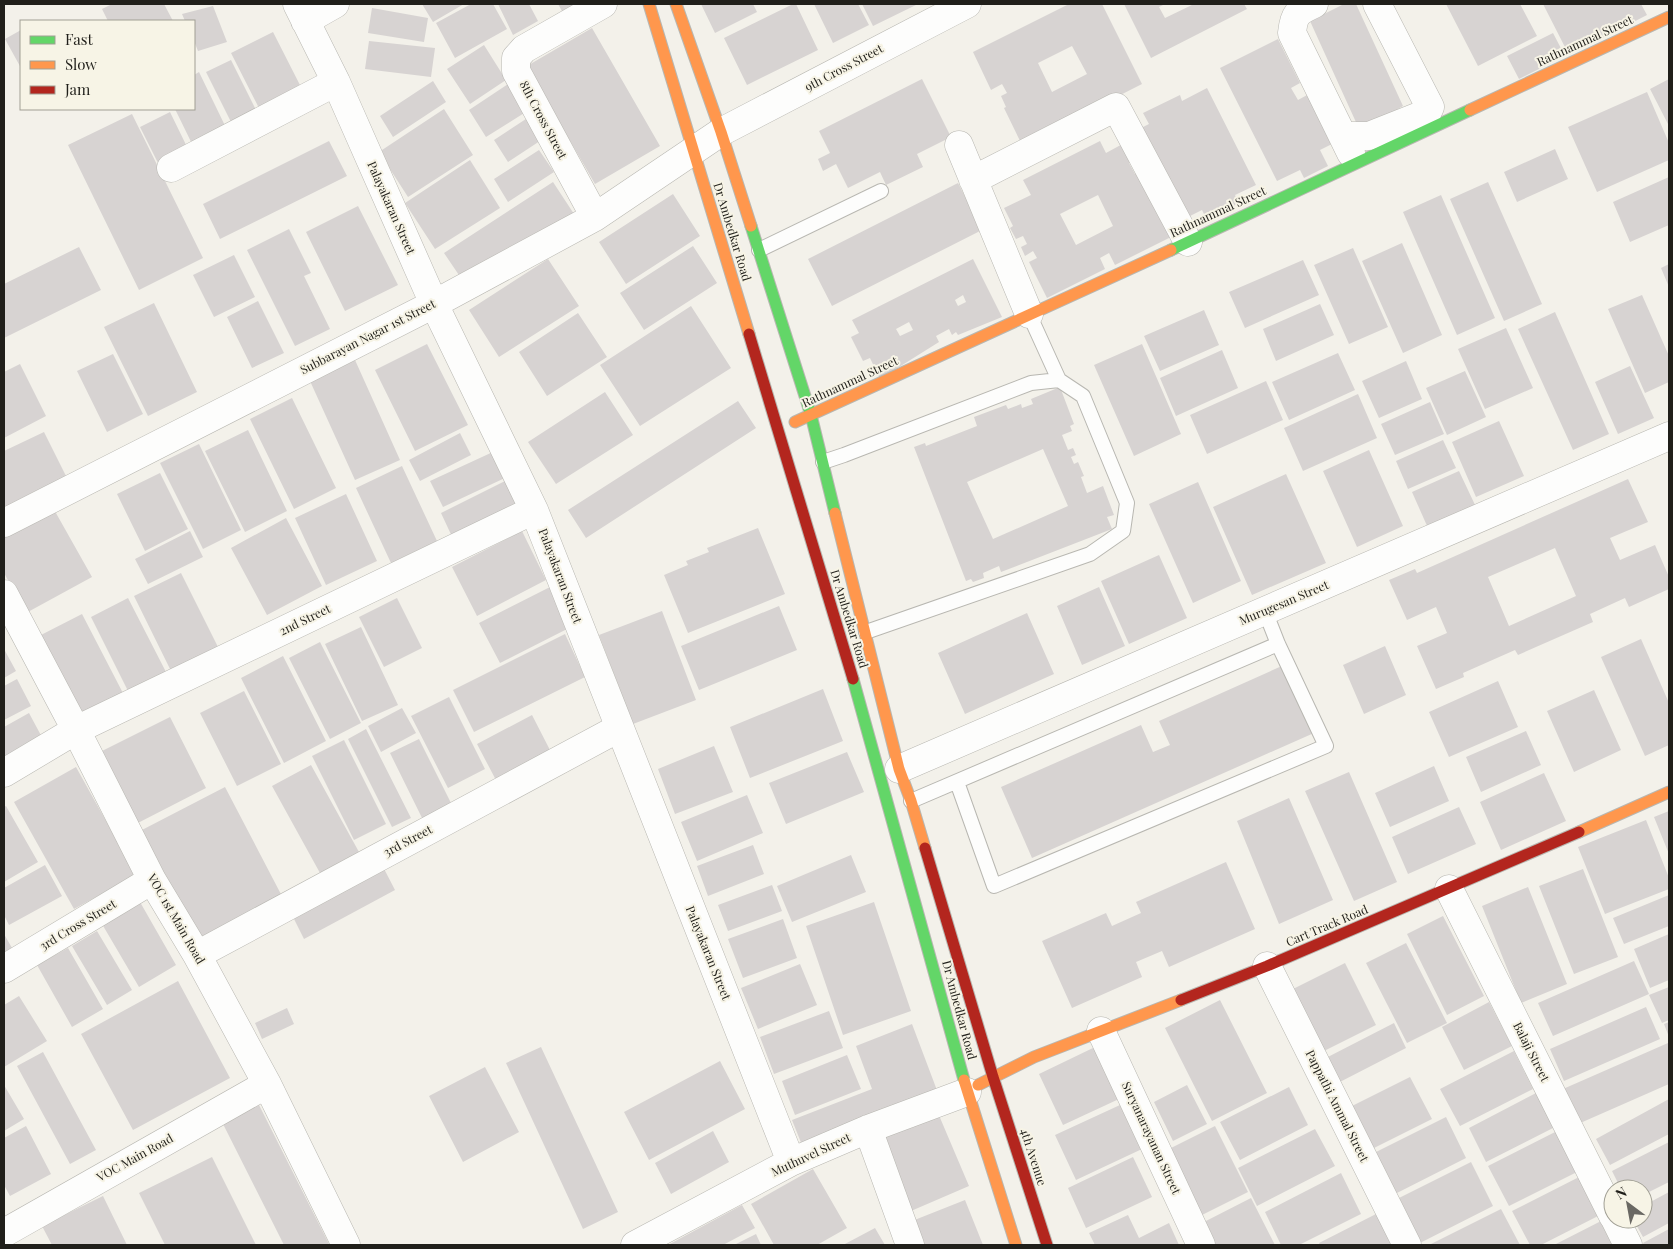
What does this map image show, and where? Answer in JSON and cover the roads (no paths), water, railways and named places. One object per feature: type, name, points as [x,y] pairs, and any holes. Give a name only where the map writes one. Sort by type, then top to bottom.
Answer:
[{"type":"main road","name":"Dr Ambedkar Road","points":[[649,4],[842,642],[967,1092],[1016,1245]]},
{"type":"main road","name":"Dr Ambedkar Road","points":[[676,4],[721,132],[811,415],[899,768],[911,802],[993,1077]]},
{"type":"main road","name":"Rathnammal Street","points":[[777,430],[1188,242],[1669,17]]},
{"type":"main road","name":"Cart Track Road","points":[[993,1077],[1034,1057],[1267,966],[1449,889],[1669,792]]},
{"type":"main road","name":"Muthuvel Street","points":[[967,1092],[993,1077]]},
{"type":"main road","name":"4th Avenue","points":[[993,1077],[1048,1245]]},
{"type":"street","points":[[301,12],[335,4]]},
{"type":"street","name":"8th Cross Street","points":[[595,217],[516,71],[516,58],[524,49],[602,4]]},
{"type":"street","name":"9th Cross Street","points":[[721,132],[967,4]]},
{"type":"street","points":[[1314,4],[1301,10],[1293,20],[1292,33],[1356,163]]},
{"type":"street","points":[[1343,136],[1369,136],[1427,113],[1430,107],[1377,4]]},
{"type":"street","name":"Palayakaran Street","points":[[301,12],[336,82],[434,304],[534,510],[791,1162]]},
{"type":"street","points":[[171,168],[336,82]]},
{"type":"street","points":[[973,180],[1116,107],[1188,242]]},
{"type":"street","name":"Subbarayan Nagar 1st Street","points":[[4,523],[434,304],[595,217],[721,132]]},
{"type":"street","points":[[959,146],[1029,314]]},
{"type":"street","name":"Murugesan Street","points":[[899,768],[1669,436]]},
{"type":"street","name":"2nd Street","points":[[4,773],[76,730],[534,510]]},
{"type":"street","name":"VOC 1st Main Road","points":[[4,594],[152,880],[197,955],[267,1084],[346,1245]]},
{"type":"street","name":"3rd Street","points":[[197,955],[619,728]]},
{"type":"street","name":"3rd Cross Street","points":[[4,970],[152,880]]},
{"type":"street","name":"Balaji Street","points":[[1449,889],[1603,1195]]},
{"type":"street","name":"Pappathi Ammal Street","points":[[1267,966],[1407,1245]]},
{"type":"street","name":"Suryanarayanan Street","points":[[1101,1031],[1202,1245]]},
{"type":"street","name":"VOC Main Road","points":[[4,1233],[267,1084]]},
{"type":"street","name":"Muthuvel Street","points":[[636,1245],[791,1162],[868,1129],[967,1092]]},
{"type":"street","points":[[868,1129],[910,1245]]},
{"type":"street","name":"Balaji Street","points":[[1620,1229],[1628,1245]]},
{"type":"lane","points":[[759,250],[881,191]]},
{"type":"lane","points":[[866,632],[1090,554],[1123,531],[1127,503],[1094,420],[1083,396],[1059,380],[1029,314]]},
{"type":"lane","points":[[823,462],[1031,383],[1059,380]]},
{"type":"lane","points":[[956,782],[994,886],[1326,746],[1278,644],[1265,611]]},
{"type":"lane","points":[[911,802],[1278,644]]}]
